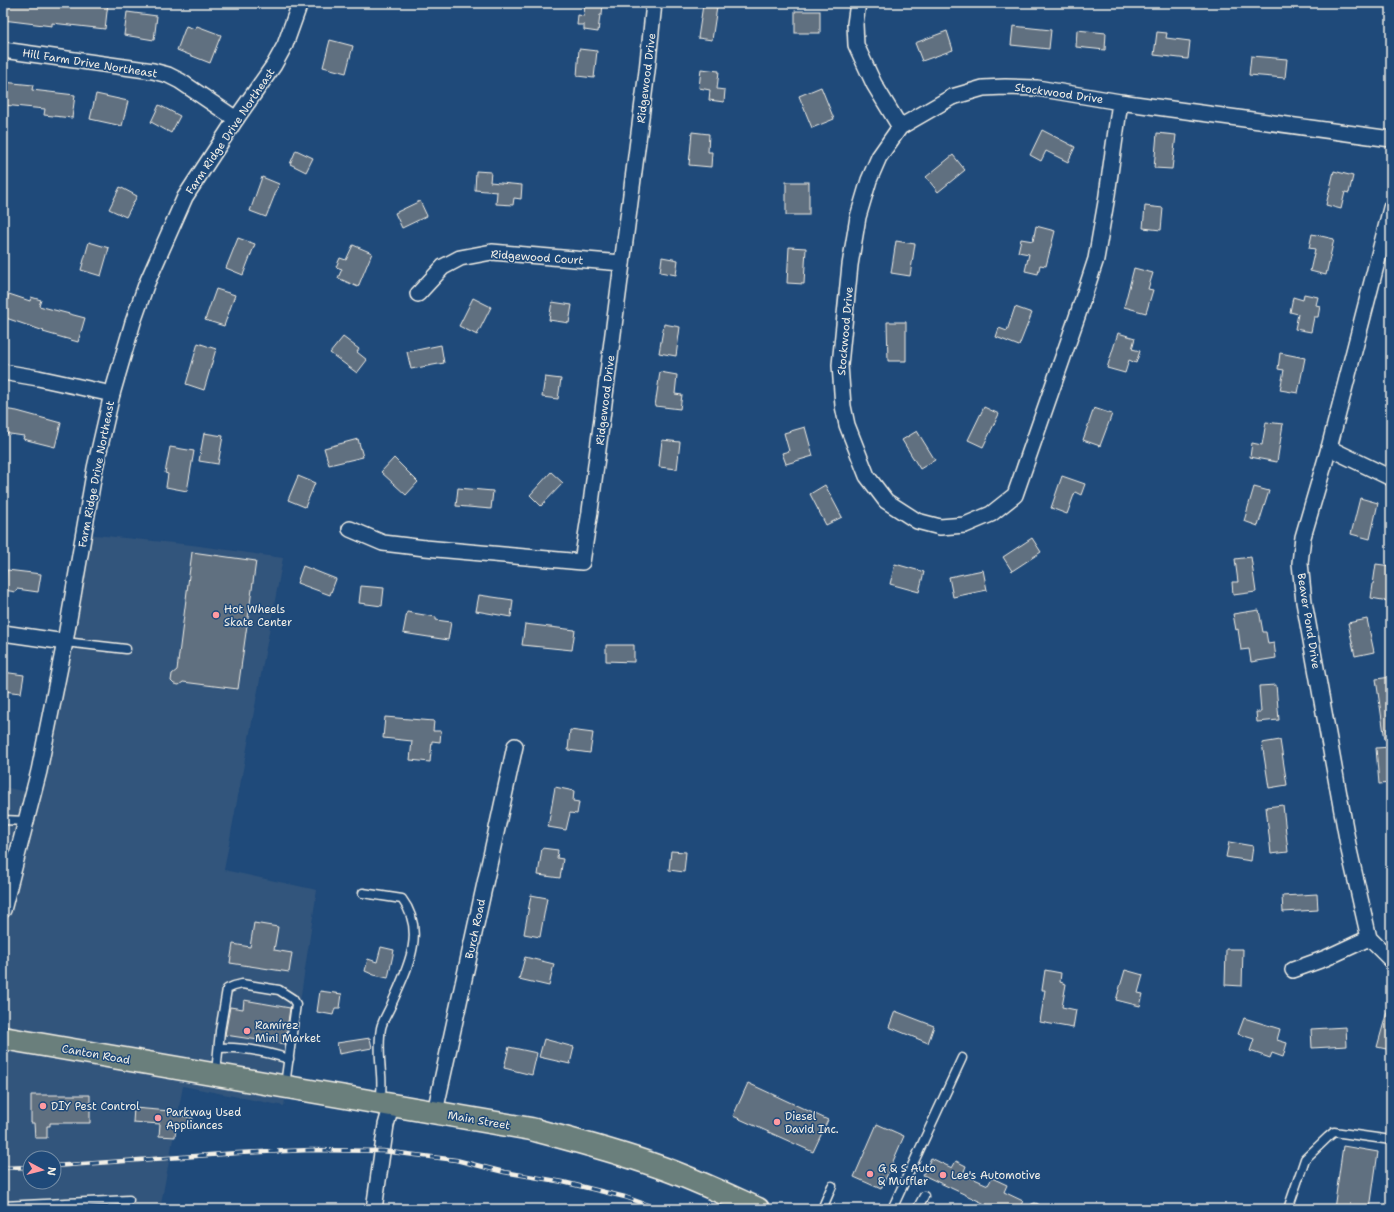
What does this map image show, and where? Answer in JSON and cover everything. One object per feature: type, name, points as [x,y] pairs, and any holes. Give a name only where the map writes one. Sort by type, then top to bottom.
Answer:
[{"type":"main road","name":"Canton Road","points":[[3,1038],[189,1070]]},
{"type":"main road","name":"Main Street","points":[[189,1070],[531,1129],[607,1149],[659,1166],[758,1209]]},
{"type":"street","name":"Farm Ridge Drive Northeast","points":[[3,910],[6,887],[39,771],[65,642],[95,468],[112,394],[133,322],[161,249],[186,198],[236,119],[274,65],[285,45],[300,3]]},
{"type":"street","name":"Ridgewood Drive","points":[[350,529],[383,543],[582,562],[590,511],[647,71],[654,3]]},
{"type":"street","points":[[858,3],[855,24],[856,45],[874,84],[900,127]]},
{"type":"street","name":"Hill Farm Drive Northeast","points":[[3,50],[153,71],[180,81],[236,119]]},
{"type":"street","name":"Stockwood Drive","points":[[1120,102],[1106,202],[1096,259],[1076,322],[1014,495],[991,514],[965,525],[940,527],[917,521],[886,501],[867,476],[847,425],[843,406],[840,365],[850,265],[858,217],[869,180],[879,157],[900,127],[952,97],[983,88],[1005,87],[1037,88],[1120,102],[1391,139]]},
{"type":"street","name":"Beaver Pond Drive","points":[[1369,938],[1349,850],[1304,602],[1300,563],[1303,537],[1329,448],[1391,208]]},
{"type":"street","name":"Ridgewood Court","points":[[418,294],[443,267],[460,258],[492,252],[622,263]]},
{"type":"street","points":[[3,372],[112,394]]},
{"type":"street","points":[[1329,448],[1391,478]]},
{"type":"street","points":[[3,633],[65,642]]},
{"type":"street","name":"Burch Road","points":[[435,1112],[514,746]]},
{"type":"street","points":[[1293,970],[1326,958],[1369,938],[1391,960]]},
{"type":"street","points":[[374,1209],[386,1125],[386,1103]]},
{"type":"lane","points":[[65,642],[126,649]]},
{"type":"lane","points":[[3,820],[26,821]]},
{"type":"lane","points":[[363,893],[402,899],[408,908],[413,923],[414,939],[412,954],[382,1026],[379,1043],[381,1076],[386,1103]]},
{"type":"lane","points":[[216,1074],[220,1031],[228,989],[242,984],[279,990],[293,999],[296,1004],[284,1086]]},
{"type":"lane","points":[[219,1048],[229,1048],[274,1055],[289,1059]]},
{"type":"lane","points":[[892,1209],[962,1058]]},
{"type":"lane","points":[[1288,1209],[1305,1159],[1334,1132],[1391,1140]]},
{"type":"lane","points":[[822,1209],[832,1186]]},
{"type":"lane","points":[[917,1209],[924,1196]]},
{"type":"lane","points":[[3,1206],[129,1200]]},
{"type":"shaded area","points":[[86,534],[192,545],[283,558],[224,870],[317,890],[284,1106],[183,1086],[160,1209],[3,1209],[3,787],[38,794],[52,750]]},
{"type":"building","points":[[3,3],[108,3],[105,29],[52,23],[52,26],[3,20]]},
{"type":"building","points":[[585,3],[603,3],[598,32],[584,30],[584,25],[577,25],[578,15],[584,16]]},
{"type":"building","points":[[703,5],[717,7],[712,40],[698,38]]},
{"type":"building","points":[[795,11],[820,11],[820,33],[795,33]]},
{"type":"building","points":[[127,12],[157,16],[154,40],[124,35]]},
{"type":"building","points":[[186,26],[195,29],[197,26],[221,35],[210,63],[177,50]]},
{"type":"building","points":[[1013,26],[1051,30],[1049,49],[1011,45]]},
{"type":"building","points":[[1077,30],[1106,33],[1105,50],[1076,47]]},
{"type":"building","points":[[947,31],[953,50],[922,61],[915,43]]},
{"type":"building","points":[[1157,32],[1167,33],[1166,38],[1190,41],[1188,59],[1154,55]]},
{"type":"building","points":[[330,40],[353,46],[346,73],[323,67]]},
{"type":"building","points":[[579,49],[597,51],[594,78],[577,76]]},
{"type":"building","points":[[1251,56],[1287,59],[1285,78],[1249,75]]},
{"type":"building","points":[[701,69],[719,71],[717,89],[725,90],[724,102],[709,100],[710,90],[699,88]]},
{"type":"building","points":[[3,82],[33,85],[32,90],[75,95],[72,118],[44,115],[45,109],[3,105]]},
{"type":"building","points":[[821,87],[834,119],[812,128],[799,96]]},
{"type":"building","points":[[96,94],[128,101],[122,126],[90,119]]},
{"type":"building","points":[[159,105],[180,116],[171,133],[151,122]]},
{"type":"building","points":[[1042,130],[1075,147],[1068,162],[1046,151],[1041,161],[1030,155]]},
{"type":"building","points":[[692,132],[709,134],[708,152],[712,152],[711,167],[689,165]]},
{"type":"building","points":[[1157,133],[1176,135],[1172,169],[1154,168]]},
{"type":"building","points":[[296,150],[313,158],[306,172],[290,164]]},
{"type":"building","points":[[953,155],[965,170],[938,192],[926,177]]},
{"type":"building","points":[[476,171],[491,172],[490,182],[522,185],[521,199],[514,198],[513,205],[496,204],[497,192],[475,190]]},
{"type":"building","points":[[1334,171],[1353,176],[1349,193],[1345,192],[1341,209],[1326,205]]},
{"type":"building","points":[[262,177],[279,184],[266,217],[250,211]]},
{"type":"building","points":[[786,182],[809,182],[809,215],[786,215]]},
{"type":"building","points":[[120,187],[137,196],[126,217],[109,209]]},
{"type":"building","points":[[420,201],[427,216],[402,228],[395,213]]},
{"type":"building","points":[[1145,206],[1163,208],[1161,230],[1143,228]]},
{"type":"building","points":[[1036,226],[1055,231],[1046,266],[1040,265],[1038,274],[1025,271],[1029,254],[1018,252],[1021,239],[1033,241]]},
{"type":"building","points":[[1312,234],[1334,239],[1326,275],[1310,271],[1315,249],[1309,248]]},
{"type":"building","points":[[238,238],[255,244],[243,275],[226,268]]},
{"type":"building","points":[[896,241],[915,244],[910,276],[891,273]]},
{"type":"building","points":[[89,242],[109,248],[101,276],[81,270]]},
{"type":"building","points":[[353,245],[372,253],[358,287],[338,278],[342,269],[336,267],[340,258],[346,260]]},
{"type":"building","points":[[789,247],[806,248],[804,284],[787,283]]},
{"type":"building","points":[[662,257],[678,260],[676,275],[660,272]]},
{"type":"building","points":[[1134,268],[1153,273],[1148,289],[1153,290],[1146,313],[1124,307]]},
{"type":"building","points":[[216,289],[235,295],[224,326],[205,320]]},
{"type":"building","points":[[9,294],[30,301],[31,297],[41,300],[39,306],[85,318],[78,342],[43,332],[44,331],[3,317]]},
{"type":"building","points":[[1304,294],[1318,297],[1316,305],[1320,306],[1318,317],[1314,317],[1311,332],[1295,329],[1298,314],[1290,312],[1293,297],[1303,300]]},
{"type":"building","points":[[473,298],[491,307],[477,335],[459,326]]},
{"type":"building","points":[[552,302],[572,305],[569,323],[549,320]]},
{"type":"building","points":[[1015,307],[1032,313],[1019,346],[996,337],[999,328],[1007,331]]},
{"type":"building","points":[[887,322],[906,322],[906,361],[888,361]]},
{"type":"building","points":[[664,324],[680,327],[676,356],[659,353]]},
{"type":"building","points":[[1118,333],[1135,338],[1132,349],[1140,351],[1136,363],[1129,360],[1125,373],[1107,368]]},
{"type":"building","points":[[343,337],[359,349],[357,352],[367,360],[357,373],[330,353]]},
{"type":"building","points":[[198,343],[216,349],[204,390],[186,384]]},
{"type":"building","points":[[441,345],[444,363],[411,369],[407,352]]},
{"type":"building","points":[[1280,353],[1305,358],[1298,393],[1280,390],[1284,370],[1278,369]]},
{"type":"building","points":[[660,372],[677,375],[675,394],[682,395],[680,409],[655,406]]},
{"type":"building","points":[[545,377],[561,379],[558,399],[542,397]]},
{"type":"building","points":[[984,407],[999,414],[983,447],[968,440]]},
{"type":"building","points":[[1094,408],[1112,414],[1100,446],[1083,440]]},
{"type":"building","points":[[3,409],[17,411],[61,423],[55,447],[23,439],[24,436],[3,433]]},
{"type":"building","points":[[1266,422],[1283,424],[1277,462],[1250,457],[1252,443],[1262,445]]},
{"type":"building","points":[[805,427],[813,456],[786,464],[782,453],[789,451],[784,433]]},
{"type":"building","points":[[917,431],[935,460],[920,469],[902,440]]},
{"type":"building","points":[[204,433],[223,436],[218,464],[199,461]]},
{"type":"building","points":[[358,439],[363,457],[329,465],[324,448]]},
{"type":"building","points":[[662,440],[680,442],[677,469],[659,467]]},
{"type":"building","points":[[170,447],[194,451],[187,491],[166,487],[168,474],[165,473]]},
{"type":"building","points":[[394,458],[418,482],[406,495],[381,472]]},
{"type":"building","points":[[551,472],[563,483],[541,506],[530,495]]},
{"type":"building","points":[[298,476],[315,483],[305,507],[288,500]]},
{"type":"building","points":[[1062,476],[1085,484],[1081,495],[1075,492],[1067,514],[1051,508]]},
{"type":"building","points":[[825,485],[842,517],[826,525],[810,494]]},
{"type":"building","points":[[1254,487],[1269,491],[1258,526],[1244,521]]},
{"type":"building","points":[[458,488],[493,491],[491,509],[456,506]]},
{"type":"building","points":[[1360,498],[1378,503],[1370,539],[1351,534]]},
{"type":"building","points":[[1032,538],[1041,552],[1012,571],[1003,557]]},
{"type":"building","name":"Hot Wheels Skate Center","points":[[192,552],[256,561],[238,689],[183,682],[179,685],[174,684],[171,681],[172,674],[177,670]]},
{"type":"building","points":[[1251,557],[1256,592],[1233,595],[1232,582],[1238,582],[1235,559]]},
{"type":"building","points":[[895,564],[924,572],[919,592],[890,584]]},
{"type":"building","points":[[1376,564],[1391,566],[1391,585],[1388,601],[1371,598]]},
{"type":"building","points":[[303,566],[336,579],[330,595],[297,583]]},
{"type":"building","points":[[7,570],[41,574],[38,592],[17,589],[16,592],[4,590]]},
{"type":"building","points":[[983,570],[987,590],[953,597],[949,577]]},
{"type":"building","points":[[361,586],[384,588],[382,606],[359,603]]},
{"type":"building","points":[[479,595],[513,600],[511,617],[476,611]]},
{"type":"building","points":[[1259,610],[1263,632],[1266,632],[1268,644],[1274,643],[1276,658],[1251,662],[1249,649],[1241,650],[1238,629],[1236,630],[1233,614]]},
{"type":"building","points":[[407,612],[436,617],[436,620],[451,622],[448,640],[403,633]]},
{"type":"building","points":[[1367,619],[1374,652],[1355,656],[1348,623]]},
{"type":"building","points":[[525,624],[575,630],[572,650],[522,645]]},
{"type":"building","points":[[606,645],[634,645],[634,662],[606,661]]},
{"type":"building","points":[[3,672],[24,675],[21,693],[3,691]]},
{"type":"building","points":[[1391,677],[1391,739],[1385,740],[1376,679]]},
{"type":"building","points":[[1276,685],[1279,720],[1257,722],[1256,712],[1261,712],[1259,686]]},
{"type":"building","points":[[385,717],[434,721],[433,731],[441,731],[440,742],[432,741],[430,762],[410,760],[412,741],[383,738]]},
{"type":"building","points":[[570,730],[593,733],[590,753],[568,750]]},
{"type":"building","points":[[1280,740],[1287,785],[1269,788],[1262,743]]},
{"type":"building","points":[[1391,747],[1391,783],[1379,784],[1376,748]]},
{"type":"building","points":[[555,787],[574,791],[573,801],[579,802],[577,814],[570,813],[566,830],[548,827]]},
{"type":"building","points":[[1283,805],[1288,852],[1271,854],[1266,807]]},
{"type":"building","points":[[1229,842],[1253,846],[1251,861],[1226,857]]},
{"type":"building","points":[[542,848],[558,850],[557,858],[563,859],[560,878],[538,875]]},
{"type":"building","points":[[671,851],[686,852],[684,872],[669,870]]},
{"type":"building","points":[[1317,894],[1318,910],[1283,912],[1282,896]]},
{"type":"building","points":[[531,895],[547,898],[540,937],[524,934]]},
{"type":"building","points":[[254,923],[278,927],[274,950],[292,953],[289,972],[230,963],[233,944],[250,947]]},
{"type":"building","points":[[381,947],[394,950],[388,978],[374,975],[365,971],[368,959],[377,962]]},
{"type":"building","points":[[1226,949],[1243,949],[1242,986],[1225,985]]},
{"type":"building","points":[[525,957],[554,964],[549,986],[519,979]]},
{"type":"building","points":[[1045,970],[1061,973],[1060,982],[1066,984],[1062,1007],[1076,1010],[1073,1028],[1040,1022],[1045,990],[1042,990]]},
{"type":"building","points":[[1125,970],[1143,975],[1138,993],[1143,994],[1140,1006],[1116,1000]]},
{"type":"building","points":[[320,991],[342,994],[340,1008],[335,1008],[333,1015],[317,1012]]},
{"type":"building","points":[[244,1000],[290,1008],[285,1044],[225,1035],[230,1007],[243,1009]]},
{"type":"building","points":[[1388,1008],[1391,1008],[1391,1050],[1377,1047]]},
{"type":"building","points":[[895,1011],[934,1026],[928,1043],[889,1027]]},
{"type":"building","points":[[1244,1018],[1280,1029],[1277,1040],[1287,1043],[1283,1057],[1272,1053],[1270,1058],[1250,1051],[1254,1039],[1238,1034]]},
{"type":"building","points":[[1346,1027],[1347,1046],[1312,1048],[1311,1029]]},
{"type":"building","points":[[370,1038],[372,1048],[339,1054],[337,1043]]},
{"type":"building","points":[[544,1039],[574,1047],[570,1064],[539,1057]]},
{"type":"building","points":[[509,1047],[537,1053],[532,1075],[504,1068]]},
{"type":"building","points":[[748,1083],[828,1120],[813,1152],[733,1116]]},
{"type":"building","points":[[31,1095],[90,1095],[90,1123],[50,1123],[50,1126],[47,1126],[47,1138],[35,1138],[34,1123],[31,1123]]},
{"type":"building","points":[[134,1108],[182,1112],[182,1116],[193,1118],[191,1129],[176,1127],[175,1137],[159,1136],[160,1124],[133,1122]]},
{"type":"building","points":[[877,1124],[904,1136],[881,1189],[854,1177]]},
{"type":"building","points":[[1343,1146],[1378,1152],[1370,1209],[1334,1209]]},
{"type":"building","points":[[931,1158],[952,1168],[956,1161],[966,1166],[963,1174],[988,1185],[992,1178],[1007,1185],[1004,1192],[1023,1201],[1019,1209],[996,1209],[923,1175]]},
{"type":"railway","points":[[62,1165],[238,1153],[311,1150],[383,1151],[456,1160],[504,1172],[563,1182],[625,1197],[659,1209]]},
{"type":"railway","points":[[3,1168],[22,1167]]},
{"type":"place","name":"Hot Wheels Skate Center","points":[[216,615]]},
{"type":"place","name":"Ramírez Mini Market","points":[[247,1031]]},
{"type":"place","name":"DIY Pest Control","points":[[43,1106]]},
{"type":"place","name":"Parkway Used Appliances","points":[[158,1118]]},
{"type":"place","name":"Diesel David Inc.","points":[[777,1122]]},
{"type":"place","name":"G & S Auto & Muffler","points":[[870,1174]]},
{"type":"place","name":"Lee's Automotive","points":[[943,1175]]}]
